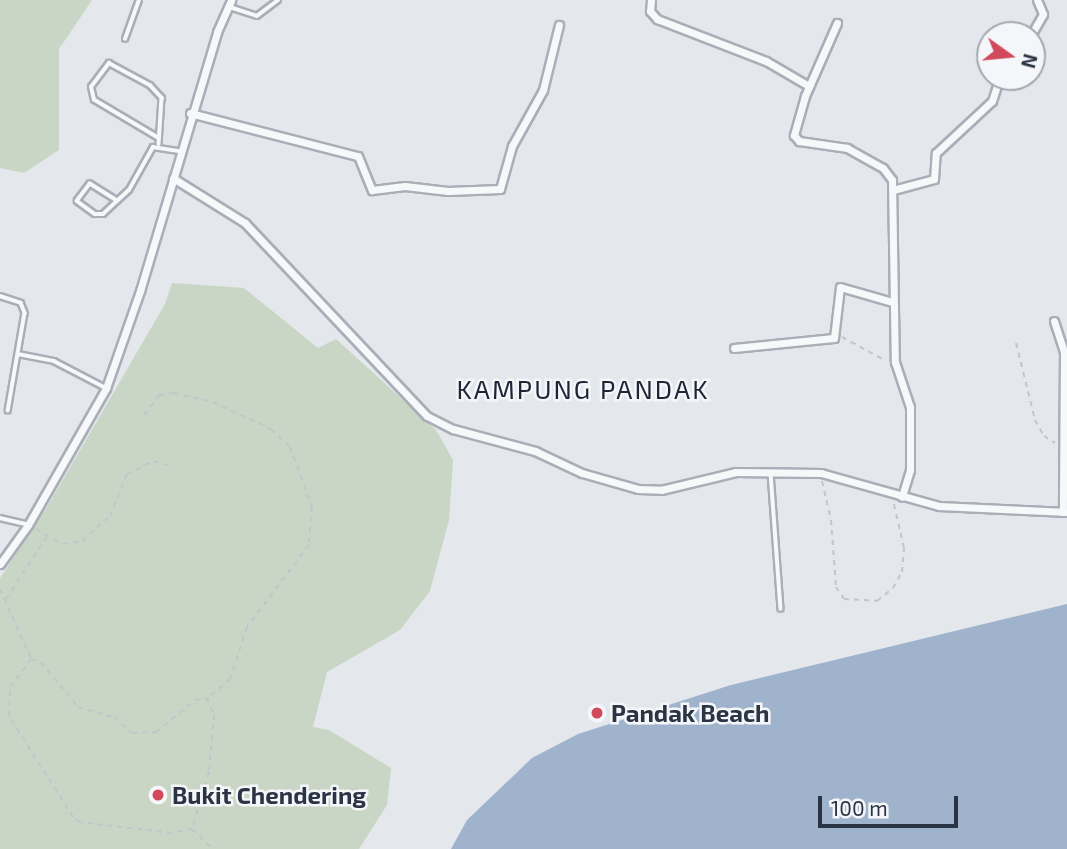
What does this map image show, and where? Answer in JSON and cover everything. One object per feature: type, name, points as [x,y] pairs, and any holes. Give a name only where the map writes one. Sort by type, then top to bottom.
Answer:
[{"type":"street","points":[[651,0],[650,11],[657,19],[766,61],[809,86]]},
{"type":"street","points":[[1037,0],[1043,14],[1039,21]]},
{"type":"street","points":[[1,562],[28,525],[106,388],[191,113],[230,2]]},
{"type":"street","points":[[837,23],[809,86],[796,139],[847,148],[883,168],[892,190],[892,302],[896,367],[910,407],[909,470],[902,497]]},
{"type":"street","points":[[191,113],[358,156],[372,190],[405,186],[448,191],[500,190],[512,146],[542,90],[559,25]]},
{"type":"street","points":[[892,190],[934,179],[936,153],[992,101],[995,91]]},
{"type":"street","points":[[173,178],[260,236],[335,323],[441,425],[535,451],[582,473],[638,489],[661,490],[736,472],[821,473],[953,509],[1065,512],[1064,352],[1054,321]]},
{"type":"street","points":[[734,348],[834,338],[837,288],[892,302]]},
{"type":"lane","points":[[125,39],[139,0]]},
{"type":"lane","points":[[230,2],[257,16],[278,0]]},
{"type":"lane","points":[[158,138],[94,100],[91,87],[110,64],[140,78],[162,98],[159,144]]},
{"type":"lane","points":[[117,201],[90,184],[77,201],[95,214],[103,214],[129,190],[153,147],[159,144],[179,151]]},
{"type":"lane","points":[[0,296],[22,303],[25,313],[8,411]]},
{"type":"lane","points":[[18,354],[54,360],[106,388]]},
{"type":"lane","points":[[771,473],[781,609]]},
{"type":"lane","points":[[0,518],[28,525]]},
{"type":"path","points":[[834,338],[857,342],[896,367]]},
{"type":"path","points":[[1016,343],[1040,430],[1064,447]]},
{"type":"path","points":[[0,589],[31,659],[41,663],[78,707],[114,718],[132,733],[156,732],[195,700],[208,698],[230,679],[247,627],[309,545],[312,507],[290,447],[271,429],[214,402],[174,393],[159,396],[144,415]]},
{"type":"path","points":[[28,525],[63,544],[82,541],[110,516],[127,474],[154,461],[168,465]]},
{"type":"path","points":[[821,473],[831,520],[836,587],[844,599],[877,601],[893,588],[902,572],[904,548],[892,494]]},
{"type":"path","points":[[6,600],[47,536]]},
{"type":"path","points":[[31,659],[10,687],[9,716],[73,817],[80,822],[172,833],[192,829]]},
{"type":"path","points":[[192,829],[209,772],[214,715],[208,698]]},
{"type":"path","points":[[192,829],[213,849]]},
{"type":"green space","points":[[0,0],[92,0],[59,49],[59,150],[24,173],[0,168]]},
{"type":"green space","points":[[172,283],[244,288],[318,348],[336,339],[436,430],[453,460],[449,520],[430,591],[400,630],[327,672],[313,727],[329,730],[391,768],[387,805],[359,849],[0,849],[0,578],[47,507],[165,304]]},
{"type":"water","points":[[1067,604],[1067,849],[451,849],[467,820],[532,758],[578,734],[731,685]]},
{"type":"place","name":"Pandak Beach","points":[[597,713]]},
{"type":"place","name":"Bukit Chendering","points":[[158,795]]},
{"type":"district","name":"KAMPUNG PANDAK","points":[[583,389]]}]
